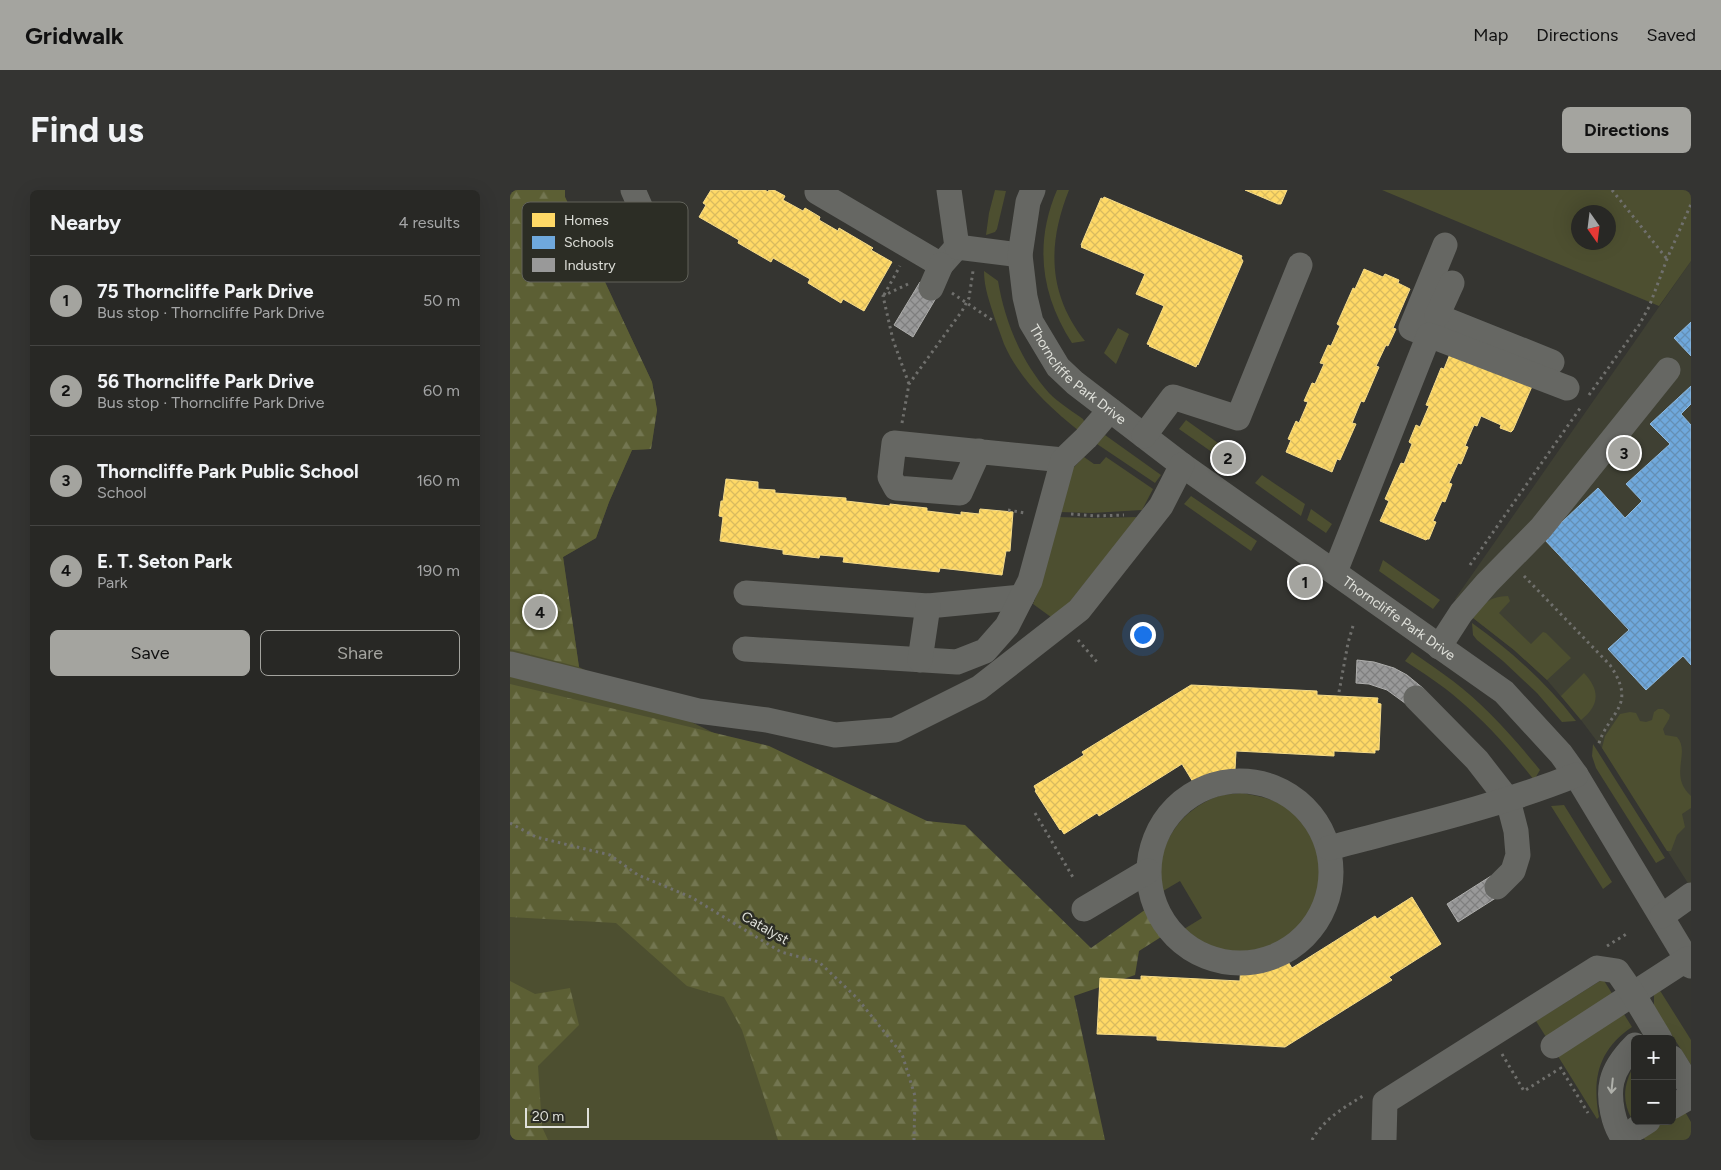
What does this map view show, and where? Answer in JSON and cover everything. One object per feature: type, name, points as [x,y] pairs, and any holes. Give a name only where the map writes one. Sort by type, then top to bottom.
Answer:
[{"type":"street","points":[[633,190],[638,202]]},
{"type":"street","points":[[818,190],[817,192],[947,266],[1020,255]]},
{"type":"street","points":[[947,266],[949,190]]},
{"type":"street","name":"Thorncliffe Park Drive","points":[[1033,190],[1028,202],[1020,255],[1025,297],[1032,322],[1058,366],[1075,383],[1182,465],[1504,692],[1561,754],[1576,775],[1689,962]]},
{"type":"street","points":[[1445,245],[1411,328],[1433,325],[1552,362]]},
{"type":"street","points":[[1144,436],[1173,397],[1238,418],[1300,265]]},
{"type":"street","points":[[1335,572],[1433,325],[1452,283]]},
{"type":"street","points":[[1433,325],[1567,388]]},
{"type":"street","points":[[1439,647],[1461,613],[1487,583],[1541,528],[1668,370]]},
{"type":"street","points":[[745,649],[957,662],[985,652],[1007,626],[1030,581],[1064,460],[1110,410]]},
{"type":"street","points":[[979,451],[960,494],[896,488],[890,477],[894,443],[902,443],[979,451],[1064,460]]},
{"type":"street","points":[[510,664],[698,711],[767,720],[835,735],[895,730],[979,688],[1079,610],[1161,506],[1182,465]]},
{"type":"street","points":[[746,593],[928,606],[1022,597]]},
{"type":"street","points":[[920,660],[928,606]]},
{"type":"street","points":[[1416,698],[1476,760],[1508,800],[1516,831],[1518,855],[1513,871],[1497,887]]},
{"type":"street","points":[[1329,848],[1508,800],[1576,775]]},
{"type":"street","points":[[1244,780],[1272,786],[1298,800],[1317,822],[1329,848],[1332,879],[1324,910],[1307,936],[1282,954],[1252,963],[1220,962],[1191,950],[1168,929],[1153,902],[1148,871],[1153,842],[1167,816],[1188,796],[1215,784],[1244,780]]},
{"type":"street","points":[[1084,909],[1148,871]]},
{"type":"street","points":[[1662,916],[1691,895]]},
{"type":"street","points":[[1556,1058],[1633,994],[1689,962]]},
{"type":"street","points":[[1384,1140],[1385,1102],[1597,968],[1617,971],[1633,994],[1653,1035]]},
{"type":"street","points":[[1630,1133],[1613,1116],[1611,1093],[1612,1080],[1617,1068],[1631,1050]]},
{"type":"street","points":[[1676,1065],[1691,1089]]},
{"type":"street","points":[[1676,1105],[1691,1096]]},
{"type":"path","points":[[1612,190],[1667,259]]},
{"type":"path","points":[[909,384],[893,340],[883,296],[911,247]]},
{"type":"path","points":[[883,296],[947,266],[974,266],[967,302],[909,384],[901,430],[902,443]]},
{"type":"path","points":[[947,266],[967,302],[992,320]]},
{"type":"path","points":[[1008,510],[1032,514],[1049,512],[1095,516],[1155,514]]},
{"type":"path","points":[[1509,561],[1610,665],[1618,676],[1622,687],[1622,699],[1619,709],[1601,736],[1598,746]]},
{"type":"path","points":[[1339,692],[1353,626]]},
{"type":"path","points":[[1036,813],[1074,879]]},
{"type":"path","name":"Catalyst","points":[[510,824],[536,837],[610,855],[638,875],[691,896],[781,952],[819,962],[857,998],[902,1054],[915,1096],[914,1140]]},
{"type":"path","points":[[1498,1049],[1524,1091],[1556,1058],[1591,1118]]},
{"type":"shaded area","points":[[1691,261],[1691,888],[1605,752],[1581,720],[1547,680],[1514,650],[1473,618],[1455,599]]},
{"type":"green space","points":[[510,190],[565,190],[567,202],[522,202],[522,282],[605,282],[652,382],[657,410],[651,449],[632,450],[609,502],[596,538],[563,557],[579,667],[855,802],[1076,1140],[510,1140]]},
{"type":"green space","points":[[510,190],[565,190],[567,202],[522,202],[522,282],[605,282],[652,382],[657,410],[651,449],[632,450],[609,502],[596,538],[563,557],[579,667],[510,649]]},
{"type":"green space","points":[[995,190],[1006,191],[997,229],[995,232],[986,235],[989,213]]},
{"type":"green space","points":[[1057,190],[1069,190],[1057,230],[1055,268],[1058,287],[1073,323],[1085,341],[1072,343],[1053,306],[1044,269],[1043,249],[1045,230]]},
{"type":"green space","points":[[1382,190],[1691,190],[1691,261],[1659,306]]},
{"type":"green space","points":[[984,271],[998,281],[1010,326],[1030,368],[1049,393],[1083,419],[1085,423],[1079,431],[1036,392],[1018,369],[1004,344],[995,319],[989,301]]},
{"type":"green space","points":[[1118,328],[1129,334],[1116,364],[1104,353]]},
{"type":"green space","points":[[1186,420],[1225,448],[1219,457],[1179,429]]},
{"type":"green space","points":[[1105,435],[1161,475],[1155,483],[1097,444]]},
{"type":"green space","points":[[1084,457],[1094,464],[1100,464],[1106,457],[1153,489],[1142,510],[1092,513],[1060,512],[1070,471]]},
{"type":"green space","points":[[1262,475],[1305,504],[1301,516],[1255,483]]},
{"type":"green space","points":[[1191,496],[1257,541],[1251,551],[1184,504]]},
{"type":"green space","points":[[1311,509],[1332,524],[1326,533],[1307,520]]},
{"type":"green space","points":[[1057,517],[1138,517],[1055,620],[1033,604],[1042,582]]},
{"type":"green space","points":[[1383,560],[1440,600],[1433,609],[1379,571]]},
{"type":"green space","points":[[1508,596],[1510,601],[1499,613],[1531,644],[1543,632],[1546,633],[1571,658],[1547,680],[1514,650],[1473,618],[1474,614],[1485,603],[1496,598]]},
{"type":"green space","points":[[1472,623],[1528,668],[1576,721],[1562,722],[1537,693],[1477,640],[1473,635]]},
{"type":"green space","points":[[1412,652],[1448,677],[1477,701],[1499,723],[1540,770],[1534,780],[1469,708],[1446,689],[1405,661]]},
{"type":"green space","points":[[1584,673],[1593,685],[1596,697],[1592,709],[1581,720],[1561,696]]},
{"type":"green space","points":[[510,684],[769,746],[927,821],[965,825],[1091,948],[1149,907],[1161,937],[1139,951],[1135,975],[1074,996],[1105,1140],[778,1140],[742,1030],[724,997],[687,986],[616,923],[510,917]]},
{"type":"green space","points":[[1658,709],[1663,709],[1670,715],[1663,729],[1665,735],[1677,737],[1681,743],[1681,780],[1684,788],[1691,796],[1691,808],[1682,814],[1685,827],[1677,835],[1671,851],[1667,851],[1602,748],[1605,736],[1620,714],[1636,713],[1640,721],[1646,722],[1652,720],[1654,712]]},
{"type":"green space","points":[[1593,744],[1665,858],[1656,863],[1596,768],[1592,756]]},
{"type":"green space","points":[[1242,793],[1272,800],[1296,815],[1312,839],[1318,858],[1319,877],[1316,895],[1309,912],[1298,927],[1284,938],[1267,947],[1247,951],[1231,951],[1216,949],[1206,945],[1184,929],[1202,918],[1180,881],[1163,891],[1162,861],[1165,847],[1171,834],[1190,812],[1216,797]]},
{"type":"green space","points":[[1564,805],[1612,882],[1603,889],[1551,806]]},
{"type":"green space","points":[[1603,979],[1613,995],[1546,1037],[1536,1021]]},
{"type":"green space","points":[[510,981],[535,994],[570,988],[579,1025],[538,1066],[542,1127],[548,1140],[510,1140]]},
{"type":"green space","points":[[1659,989],[1691,1040],[1691,1065],[1676,1041],[1676,1035],[1672,1035],[1654,1007],[1654,995]]},
{"type":"green space","points":[[1622,1011],[1632,1027],[1612,1045],[1600,1066],[1596,1090],[1599,1117],[1597,1119],[1556,1053]]},
{"type":"green space","points":[[1631,1071],[1631,1117],[1625,1098]]},
{"type":"green space","points":[[1684,1110],[1691,1122],[1691,1140],[1645,1140],[1642,1136],[1660,1125],[1676,1125],[1676,1115]]},
{"type":"building: Homes","points":[[711,190],[765,190],[768,192],[769,190],[774,190],[785,196],[783,200],[803,211],[805,208],[820,217],[819,220],[838,231],[839,228],[873,248],[871,250],[892,262],[864,311],[843,299],[841,303],[808,283],[810,279],[773,258],[771,262],[738,243],[739,240],[699,217],[706,205],[703,203]]},
{"type":"building: Homes","points":[[1245,190],[1287,190],[1281,204],[1278,204]]},
{"type":"building: Homes","points":[[1104,197],[1242,256],[1243,261],[1196,367],[1147,344],[1164,306],[1136,294],[1145,274],[1081,247],[1101,198],[1103,199]]},
{"type":"building: Homes","points":[[1364,269],[1383,277],[1385,274],[1399,280],[1398,283],[1410,289],[1393,328],[1396,329],[1376,366],[1379,367],[1364,402],[1361,401],[1352,423],[1356,424],[1340,460],[1337,459],[1332,472],[1286,452],[1291,440],[1288,439],[1296,421],[1299,423],[1308,402],[1304,401],[1312,383],[1315,384],[1324,364],[1320,363],[1328,345],[1331,346],[1340,326],[1337,324],[1353,288],[1355,289]]},
{"type":"building: Homes","points":[[1452,349],[1533,384],[1511,432],[1500,428],[1501,425],[1481,416],[1477,426],[1474,425],[1465,446],[1468,447],[1461,464],[1458,463],[1449,483],[1452,484],[1445,502],[1442,501],[1433,521],[1436,522],[1429,539],[1426,540],[1380,521],[1389,501],[1385,499],[1401,463],[1404,464],[1412,444],[1409,442],[1416,425],[1420,427],[1429,406],[1426,405],[1441,368],[1444,369]]},
{"type":"building: Homes","points":[[726,479],[758,482],[758,489],[775,490],[775,493],[846,498],[846,501],[927,508],[927,511],[961,515],[961,512],[979,514],[980,509],[1013,512],[1010,551],[1006,551],[1002,575],[940,568],[939,572],[843,562],[844,557],[820,555],[819,558],[783,554],[783,550],[720,541],[723,517],[719,516]]},
{"type":"building: Homes","points":[[1191,685],[1317,691],[1317,695],[1378,698],[1377,703],[1381,704],[1379,750],[1375,750],[1375,753],[1334,751],[1334,756],[1236,751],[1235,770],[1212,773],[1193,782],[1182,764],[1099,816],[1097,813],[1064,834],[1035,791],[1034,786],[1084,755],[1082,752]]},
{"type":"building: Homes","points":[[1412,897],[1441,944],[1389,977],[1392,980],[1285,1047],[1157,1040],[1157,1036],[1097,1034],[1100,978],[1141,980],[1141,976],[1240,981],[1241,960],[1261,958],[1281,951],[1292,968],[1375,916],[1377,919]]},
{"type":"building: Schools","points":[[1691,322],[1691,356],[1674,338]]},
{"type":"building: Schools","points":[[1691,386],[1691,404],[1681,414],[1691,425],[1691,665],[1683,656],[1646,690],[1608,649],[1629,630],[1544,539],[1598,488],[1625,518],[1642,501],[1626,484],[1670,444],[1650,424]]},
{"type":"building: Industry","points":[[920,282],[939,293],[913,337],[894,325]]},
{"type":"building: Industry","points":[[1357,660],[1374,662],[1394,668],[1407,675],[1424,689],[1409,706],[1387,690],[1369,684],[1356,683]]},
{"type":"building: Industry","points":[[1491,876],[1502,894],[1458,922],[1447,904]]},
{"type":"place","name":"Thorncliffe Park Public School","points":[[1624,453]]},
{"type":"place","name":"56 Thorncliffe Park Drive","points":[[1228,458]]},
{"type":"place","name":"75 Thorncliffe Park Drive","points":[[1305,582]]},
{"type":"place","name":"E. T. Seton Park","points":[[540,612]]}]
